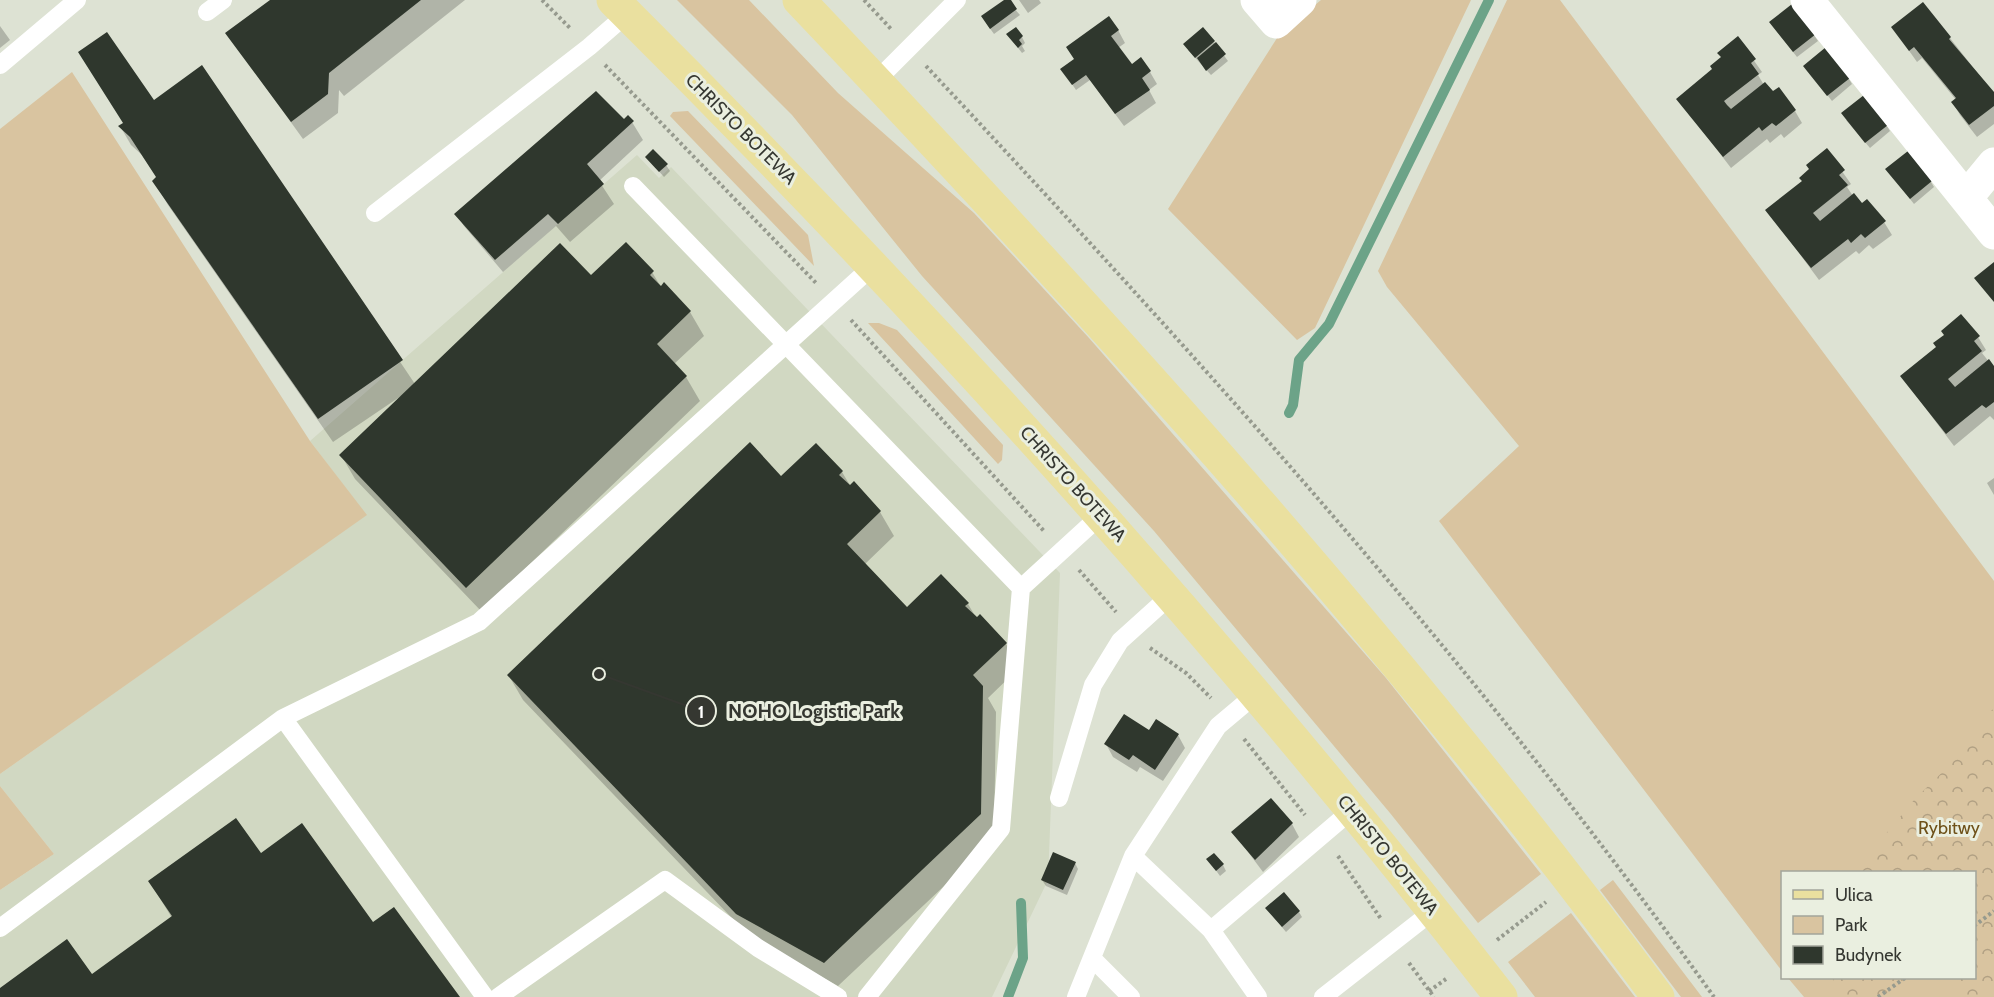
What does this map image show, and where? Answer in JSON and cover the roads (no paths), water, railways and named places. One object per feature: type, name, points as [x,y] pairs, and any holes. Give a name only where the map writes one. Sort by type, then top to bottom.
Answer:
[{"type":"main road","points":[[799,0],[1099,320],[1295,542],[1416,687],[1658,997]]},
{"type":"main road","name":"CHRISTO BOTEWA","points":[[620,7],[874,265],[1101,514],[1256,694],[1501,997]]},
{"type":"street","points":[[1257,0],[1276,22],[1300,0]]},
{"type":"street","points":[[1807,0],[1994,233]]},
{"type":"street","points":[[1966,198],[1994,164]]},
{"type":"lane","points":[[0,65],[77,0]]},
{"type":"lane","points":[[207,12],[224,0]]},
{"type":"lane","points":[[876,81],[954,3]]},
{"type":"lane","points":[[375,213],[588,47],[620,7]]},
{"type":"lane","points":[[633,186],[1021,588]]},
{"type":"lane","points":[[0,928],[283,718],[479,622],[874,265]]},
{"type":"lane","points":[[867,997],[1001,829],[1021,588],[1101,514]]},
{"type":"lane","points":[[1059,798],[1093,685],[1120,641],[1171,595]]},
{"type":"lane","points":[[1076,997],[1133,856],[1218,726],[1256,694]]},
{"type":"lane","points":[[283,718],[485,997]]},
{"type":"lane","points":[[1211,930],[1352,810]]},
{"type":"lane","points":[[1133,856],[1211,930],[1258,997]]},
{"type":"lane","points":[[498,997],[665,880],[758,948],[838,997]]},
{"type":"lane","points":[[1323,997],[1433,911]]},
{"type":"lane","points":[[1092,957],[1131,997]]},
{"type":"waterway","points":[[1289,413],[1293,405],[1299,360],[1329,324],[1489,0]]},
{"type":"waterway","points":[[1008,997],[1023,958],[1021,903]]},
{"type":"place","name":"NOHO Logistic Park","points":[[599,674]]},
{"type":"park label","name":"Rybitwy","points":[[1949,828]]}]
